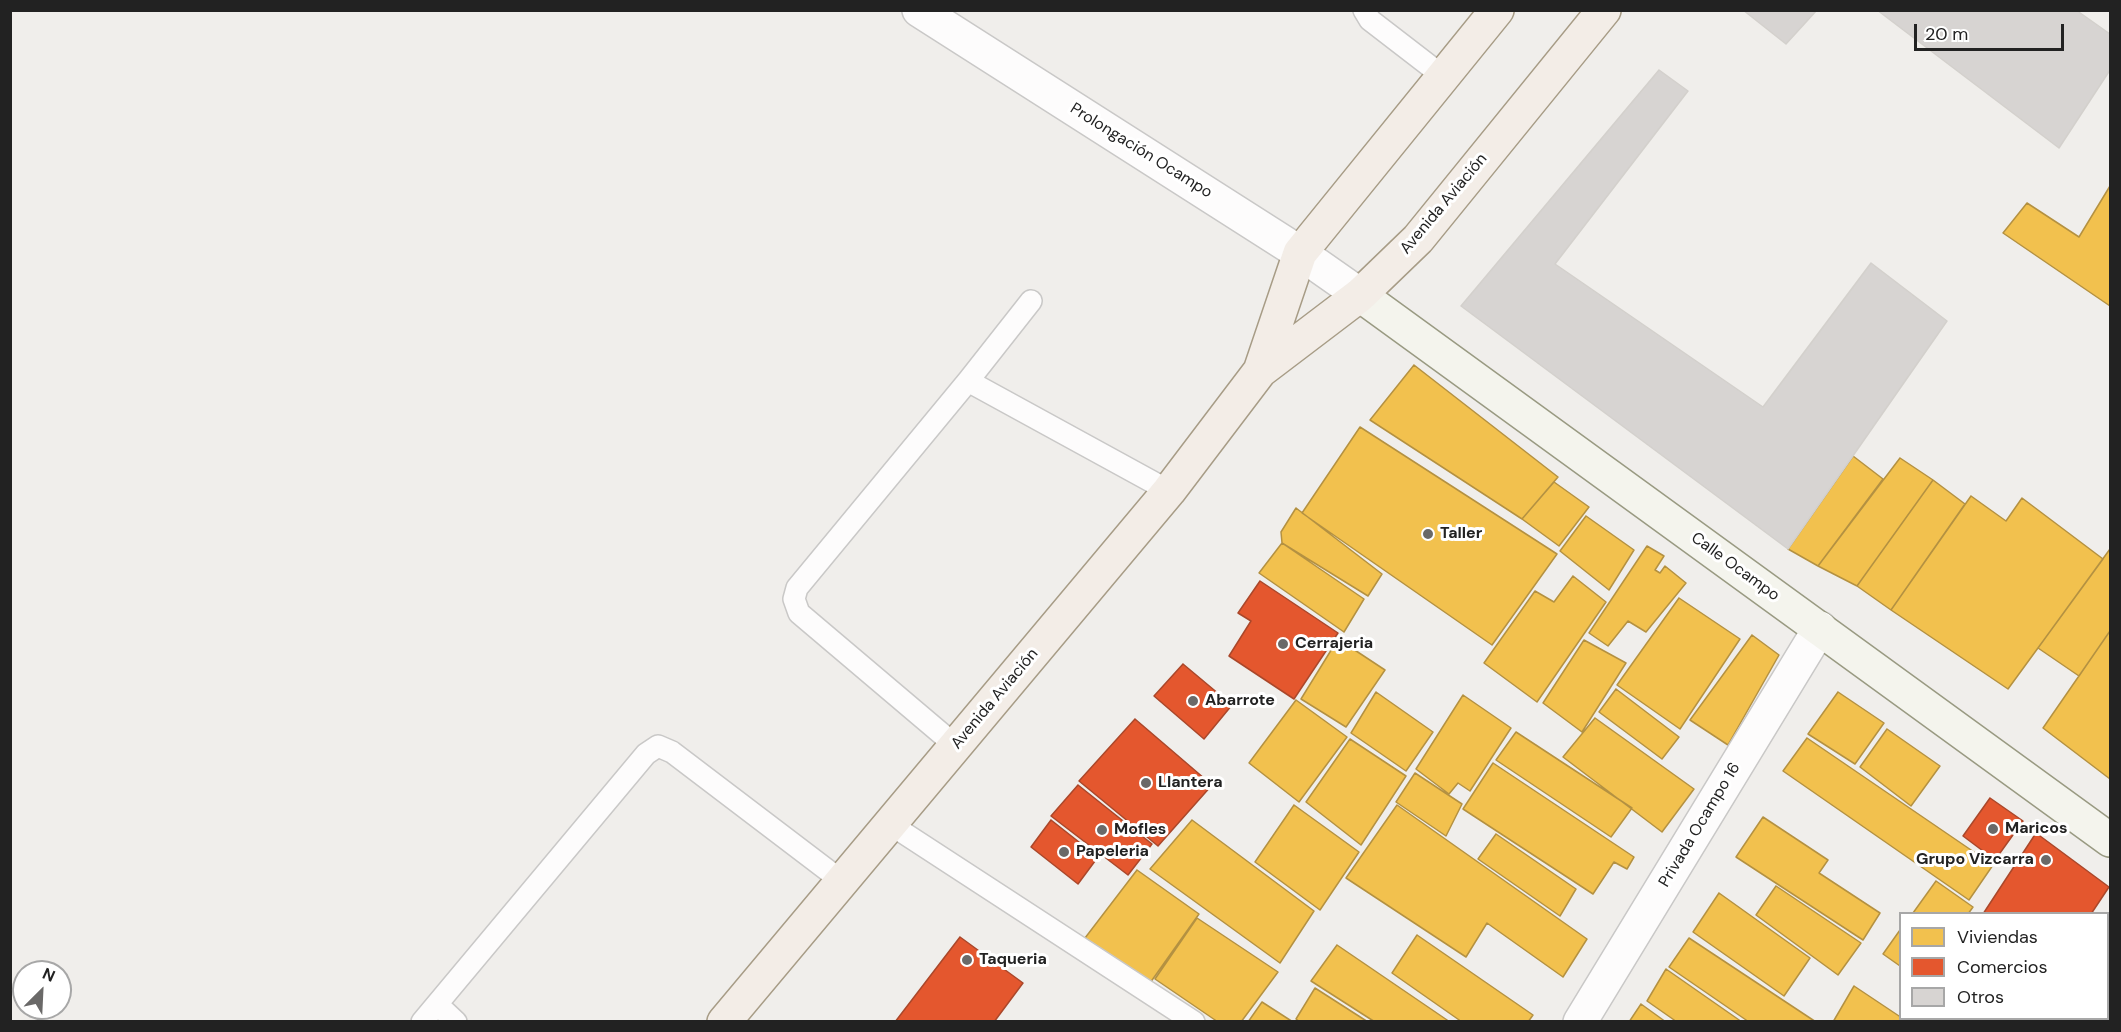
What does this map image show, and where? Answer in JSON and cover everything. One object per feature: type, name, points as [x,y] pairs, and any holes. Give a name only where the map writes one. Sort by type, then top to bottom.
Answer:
[{"type":"main road","name":"Avenida Aviación","points":[[1260,371],[1300,253],[1497,10]]},
{"type":"main road","name":"Avenida Aviación","points":[[724,1022],[1169,491],[1260,371],[1360,296],[1418,238],[1604,10]]},
{"type":"street","name":"Prolongación Ocampo","points":[[919,10],[1300,253],[1360,296]]},
{"type":"street","name":"Calle Ocampo","points":[[1360,296],[2110,840]]},
{"type":"street","name":"Privada Ocampo 16","points":[[1580,1022],[1820,628]]},
{"type":"lane","points":[[1364,10],[1370,20],[1444,77]]},
{"type":"lane","points":[[956,746],[799,613],[794,599],[797,588],[1032,301]]},
{"type":"lane","points":[[968,381],[1169,491]]},
{"type":"lane","points":[[422,1022],[646,754],[658,746],[672,752],[843,882]]},
{"type":"lane","points":[[890,824],[1194,1022]]},
{"type":"lane","points":[[437,1004],[456,1022]]},
{"type":"building: Viviendas","points":[[2110,186],[2110,306],[2003,233],[2027,203],[2079,237]]},
{"type":"building: Viviendas","name":"Taller","points":[[1414,365],[1558,477],[1522,519],[1370,420]]},
{"type":"building: Viviendas","name":"Taller","points":[[1360,427],[1557,554],[1492,645],[1302,513]]},
{"type":"building: Viviendas","points":[[1853,456],[1883,479],[1818,566],[1788,549]]},
{"type":"building: Viviendas","points":[[1900,458],[1933,480],[1857,586],[1818,566]]},
{"type":"building: Viviendas","points":[[1933,480],[1965,504],[1891,610],[1857,586]]},
{"type":"building: Viviendas","points":[[1554,482],[1589,507],[1559,546],[1522,519]]},
{"type":"building: Viviendas","points":[[1971,496],[2006,521],[2022,498],[2103,559],[2008,689],[1891,610]]},
{"type":"building: Viviendas","points":[[1296,508],[1382,574],[1368,596],[1282,543],[1281,532]]},
{"type":"building: Viviendas","points":[[1586,516],[1634,550],[1609,590],[1560,551]]},
{"type":"building: Viviendas","points":[[1282,543],[1364,599],[1344,632],[1259,573]]},
{"type":"building: Viviendas","points":[[1647,546],[1664,556],[1655,570],[1660,573],[1665,566],[1686,583],[1646,632],[1628,621],[1608,646],[1589,633]]},
{"type":"building: Viviendas","points":[[2110,549],[2110,631],[2079,676],[2038,648]]},
{"type":"building: Viviendas","points":[[1573,576],[1606,602],[1537,702],[1484,663],[1535,591],[1554,602]]},
{"type":"building: Viviendas","points":[[1679,598],[1740,639],[1680,729],[1617,685]]},
{"type":"building: Viviendas","points":[[2110,631],[2110,779],[2043,728]]},
{"type":"building: Viviendas","points":[[1752,635],[1779,655],[1728,745],[1690,720]]},
{"type":"building: Viviendas","points":[[1338,639],[1385,670],[1346,727],[1301,699]]},
{"type":"building: Viviendas","points":[[1584,640],[1626,663],[1582,732],[1543,703]]},
{"type":"building: Viviendas","points":[[1616,689],[1679,737],[1662,759],[1599,712]]},
{"type":"building: Viviendas","points":[[1376,692],[1433,732],[1406,771],[1351,733]]},
{"type":"building: Viviendas","points":[[1838,692],[1884,723],[1855,764],[1808,734]]},
{"type":"building: Viviendas","points":[[1463,695],[1511,728],[1470,791],[1458,783],[1449,794],[1416,769]]},
{"type":"building: Viviendas","points":[[1296,700],[1347,737],[1299,802],[1249,763]]},
{"type":"building: Viviendas","points":[[1595,718],[1694,789],[1662,832],[1563,757]]},
{"type":"building: Viviendas","points":[[1887,729],[1940,766],[1911,806],[1860,767]]},
{"type":"building: Viviendas","points":[[1516,732],[1632,808],[1611,837],[1496,760]]},
{"type":"building: Viviendas","points":[[1807,738],[1993,865],[1969,900],[1783,771]]},
{"type":"building: Viviendas","points":[[1350,739],[1406,776],[1361,845],[1306,802]]},
{"type":"building: Viviendas","points":[[1493,763],[1634,857],[1627,869],[1614,862],[1593,894],[1463,809]]},
{"type":"building: Viviendas","points":[[1415,773],[1462,804],[1446,836],[1396,802]]},
{"type":"building: Viviendas","points":[[1294,805],[1359,852],[1320,910],[1255,862]]},
{"type":"building: Viviendas","points":[[1397,805],[1587,939],[1563,977],[1487,923],[1466,957],[1346,878]]},
{"type":"building: Viviendas","points":[[1763,817],[1828,860],[1819,873],[1880,913],[1863,940],[1736,857]]},
{"type":"building: Viviendas","points":[[1192,820],[1314,911],[1280,963],[1150,869]]},
{"type":"building: Viviendas","points":[[1496,834],[1576,889],[1560,916],[1478,859]]},
{"type":"building: Viviendas","points":[[1137,870],[1199,914],[1150,983],[1085,938]]},
{"type":"building: Viviendas","points":[[1936,881],[1973,907],[1969,912],[1914,912]]},
{"type":"building: Viviendas","points":[[1776,886],[1861,943],[1838,975],[1756,915]]},
{"type":"building: Viviendas","points":[[1719,893],[1810,958],[1784,996],[1693,932]]},
{"type":"building: Viviendas","points":[[1197,918],[1278,972],[1241,1022],[1218,1022],[1155,979]]},
{"type":"building: Viviendas","points":[[1899,931],[1899,965],[1883,954]]},
{"type":"building: Viviendas","points":[[1417,935],[1533,1015],[1528,1022],[1462,1022],[1392,973]]},
{"type":"building: Viviendas","points":[[1689,938],[1816,1022],[1749,1022],[1669,967]]},
{"type":"building: Viviendas","points":[[2110,938],[2110,1022],[2025,1022],[2026,1020],[2109,1020]]},
{"type":"building: Viviendas","points":[[1337,945],[1450,1022],[1375,1022],[1311,981]]},
{"type":"building: Viviendas","points":[[1666,969],[1742,1022],[1677,1022],[1647,1001]]},
{"type":"building: Viviendas","points":[[1854,986],[1899,1016],[1899,1020],[1905,1020],[1903,1022],[1833,1022]]},
{"type":"building: Viviendas","points":[[1315,988],[1368,1022],[1300,1022],[1296,1019]]},
{"type":"building: Viviendas","points":[[1262,1002],[1293,1022],[1248,1022]]},
{"type":"building: Viviendas","points":[[1641,1004],[1666,1022],[1629,1022]]},
{"type":"building: Comercios","name":"Cerrajeria","points":[[1260,581],[1338,633],[1294,699],[1229,656],[1251,621],[1238,613]]},
{"type":"building: Comercios","name":"Abarrote","points":[[1183,664],[1232,705],[1204,739],[1154,696]]},
{"type":"building: Comercios","name":"Llantera","points":[[1135,719],[1212,785],[1158,846],[1079,781]]},
{"type":"building: Comercios","name":"Mofles","points":[[1078,785],[1152,844],[1128,875],[1051,816]]},
{"type":"building: Comercios","name":"Maricos","points":[[1990,798],[2023,821],[1995,860],[1963,836]]},
{"type":"building: Comercios","name":"Papeleria","points":[[1051,820],[1098,857],[1078,884],[1031,847]]},
{"type":"building: Comercios","name":"Grupo Vizcarra","points":[[2036,833],[2109,887],[2092,912],[1984,912]]},
{"type":"building: Comercios","name":"Taqueria","points":[[960,937],[1023,983],[994,1022],[895,1022]]},
{"type":"building: Comercios","points":[[1912,1020],[2017,1020],[2016,1022],[1911,1022]]},
{"type":"building: Otros","points":[[1743,10],[1817,10],[1786,44]]},
{"type":"building: Otros","points":[[1877,10],[2076,10],[2110,34],[2110,70],[2059,148]]},
{"type":"building: Otros","points":[[1659,70],[1688,91],[1555,264],[1763,407],[1871,263],[1947,321],[1788,549],[1461,306]]},
{"type":"place","name":"Taller","points":[[1428,534]]},
{"type":"place","name":"Cerrajeria","points":[[1283,644]]},
{"type":"place","name":"Abarrote","points":[[1193,701]]},
{"type":"place","name":"Llantera","points":[[1146,783]]},
{"type":"place","name":"Maricos","points":[[1993,829]]},
{"type":"place","name":"Mofles","points":[[1102,830]]},
{"type":"place","name":"Papeleria","points":[[1064,852]]},
{"type":"place","name":"Grupo Vizcarra","points":[[2046,860]]},
{"type":"place","name":"Taqueria","points":[[967,960]]}]
